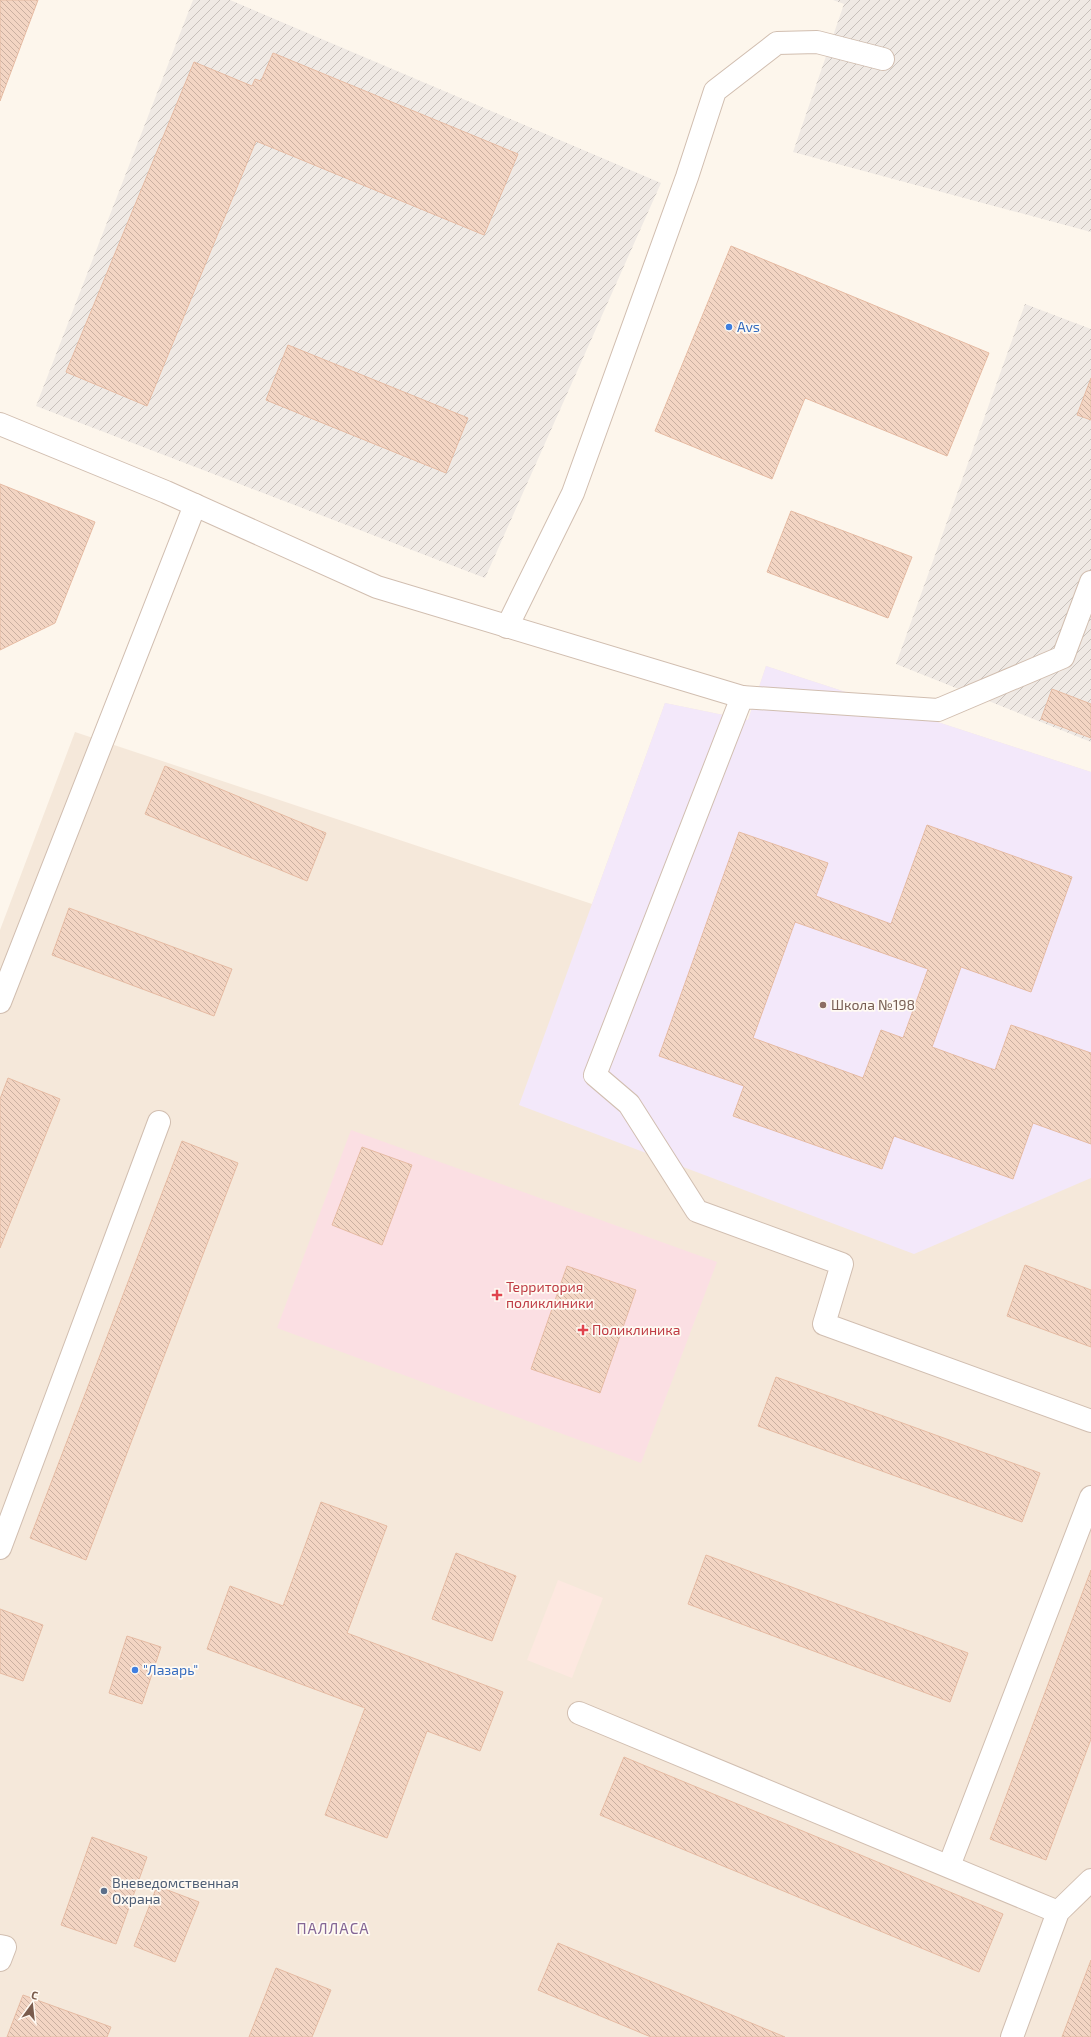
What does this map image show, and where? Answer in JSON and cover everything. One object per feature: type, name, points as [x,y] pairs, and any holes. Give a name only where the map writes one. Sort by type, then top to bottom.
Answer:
[{"type":"lane","points":[[507,627],[573,493],[687,177],[715,92],[777,43],[817,42],[883,59]]},
{"type":"lane","points":[[0,424],[195,505],[377,587],[742,697],[938,710],[1063,656],[1091,582]]},
{"type":"lane","points":[[0,1002],[195,505]]},
{"type":"lane","points":[[742,697],[595,1075],[629,1104],[698,1211],[842,1264],[824,1324],[1091,1421]]},
{"type":"lane","points":[[0,1548],[158,1122]]},
{"type":"lane","points":[[949,1866],[1091,1497]]},
{"type":"lane","points":[[579,1713],[1058,1912]]},
{"type":"lane","points":[[1012,2037],[1058,1912],[1091,1880]]},
{"type":"lane","points":[[0,1946],[5,1947],[0,1960]]},
{"type":"shaded area","points":[[193,0],[230,0],[661,183],[485,578],[36,406]]},
{"type":"shaded area","points":[[833,0],[1091,0],[1091,232],[793,152],[844,4]]},
{"type":"shaded area","points":[[1025,304],[1091,329],[1091,742],[896,664]]},
{"type":"shaded area","points":[[766,666],[1091,772],[1091,2037],[0,2037],[0,930],[75,732],[592,904],[665,703],[748,720]]},
{"type":"shaded area","name":"Школа №198","points":[[766,666],[1091,772],[1091,1178],[914,1254],[519,1105],[665,703],[748,720]]},
{"type":"shaded area","name":"Территория поликлиники","points":[[351,1130],[717,1262],[641,1463],[277,1328]]},
{"type":"shaded area","points":[[558,1580],[603,1598],[572,1678],[527,1660]]},
{"type":"building","points":[[0,0],[38,0],[0,101]]},
{"type":"building","points":[[273,53],[518,154],[484,235],[256,141],[147,406],[66,372],[194,62],[252,86],[255,79],[261,81]]},
{"type":"building","points":[[731,246],[989,353],[947,456],[805,398],[772,479],[655,431]]},
{"type":"building","points":[[288,345],[468,418],[446,473],[266,400]]},
{"type":"building","points":[[1091,378],[1091,420],[1077,415]]},
{"type":"building","points":[[0,484],[95,522],[55,623],[0,650]]},
{"type":"building","points":[[791,511],[912,557],[888,618],[767,572]]},
{"type":"building","points":[[1052,689],[1091,704],[1091,738],[1041,719]]},
{"type":"building","points":[[165,766],[326,833],[307,881],[145,814]]},
{"type":"building","points":[[927,825],[1072,877],[1031,992],[961,967],[932,1047],[995,1070],[1011,1025],[1091,1053],[1091,1144],[1033,1123],[1013,1179],[894,1136],[882,1169],[733,1116],[744,1086],[659,1056],[739,832],[828,863],[816,896],[891,924]],"holes":[[[795,922],[928,969],[903,1038],[881,1030],[863,1078],[753,1038]]]},
{"type":"building","points":[[69,908],[232,969],[214,1016],[52,955]]},
{"type":"building","points":[[8,1078],[60,1099],[0,1248],[0,1099]]},
{"type":"building","points":[[182,1141],[238,1163],[86,1560],[30,1538]]},
{"type":"building","points":[[362,1147],[412,1165],[382,1245],[332,1225]]},
{"type":"building","points":[[1025,1265],[1091,1290],[1091,1347],[1007,1316]]},
{"type":"building","name":"Поликлиника","points":[[567,1266],[636,1290],[600,1393],[531,1369]]},
{"type":"building","points":[[776,1377],[1040,1473],[1022,1522],[758,1426]]},
{"type":"building","points":[[321,1502],[387,1526],[347,1633],[503,1692],[480,1751],[427,1731],[387,1838],[325,1815],[365,1708],[207,1649],[230,1586],[283,1606]]},
{"type":"building","points":[[456,1553],[516,1576],[492,1641],[432,1619]]},
{"type":"building","points":[[706,1555],[968,1653],[950,1702],[688,1604]]},
{"type":"building","points":[[1091,1570],[1091,1739],[1046,1860],[990,1839]]},
{"type":"building","points":[[0,1609],[43,1625],[23,1681],[0,1673]]},
{"type":"building","name":"\"Лазарь\"","points":[[127,1636],[161,1647],[142,1704],[109,1693]]},
{"type":"building","points":[[624,1757],[1003,1914],[979,1972],[600,1815]]},
{"type":"building","name":"Вневедомственная Охрана","points":[[92,1837],[147,1857],[116,1944],[61,1925]]},
{"type":"building","points":[[157,1886],[199,1902],[175,1962],[134,1946]]},
{"type":"building","points":[[558,1943],[785,2037],[651,2037],[538,1990]]},
{"type":"building","points":[[1091,1960],[1091,2037],[1062,2037]]},
{"type":"building","points":[[276,1968],[331,1990],[312,2037],[249,2037]]},
{"type":"building","points":[[23,1995],[111,2027],[107,2037],[7,2037]]},
{"type":"place","name":"Avs","points":[[729,327]]},
{"type":"place","name":"Школа №198","points":[[823,1005]]},
{"type":"place","name":"Территория поликлиники","points":[[497,1295]]},
{"type":"place","name":"Поликлиника","points":[[583,1330]]},
{"type":"place","name":"\"Лазарь\"","points":[[135,1670]]},
{"type":"place","name":"Вневедомственная Охрана","points":[[104,1891]]},
{"type":"district","name":"ПАЛЛАСА","points":[[333,1929]]}]
